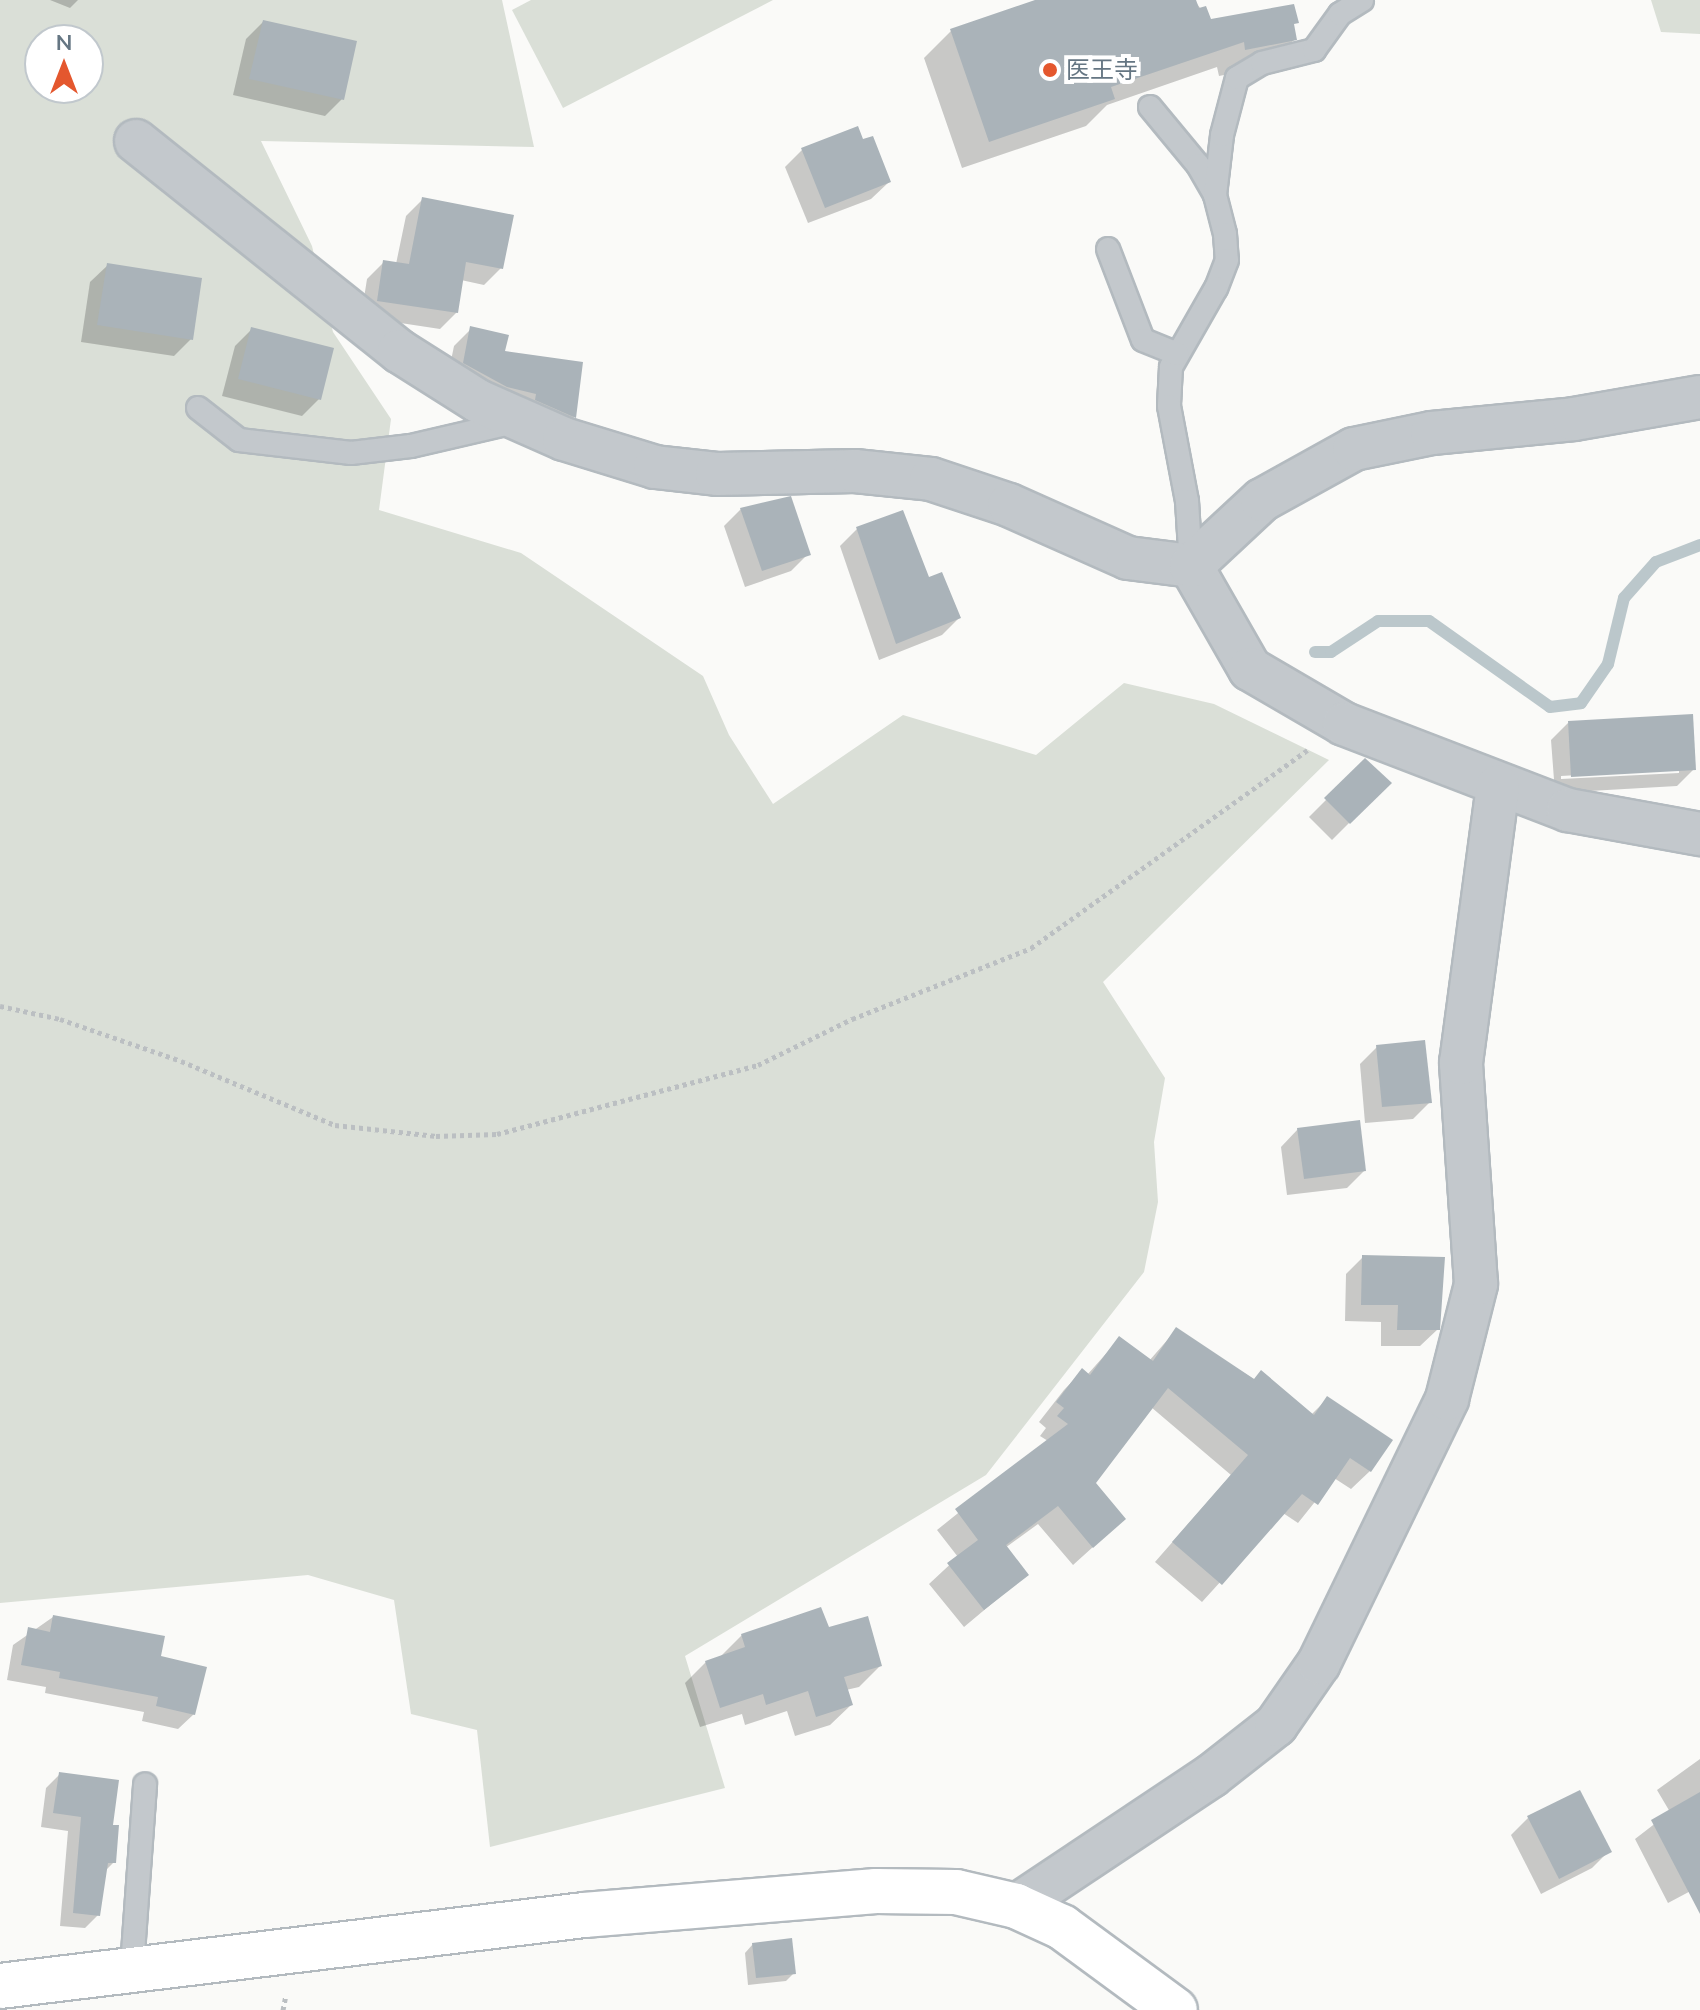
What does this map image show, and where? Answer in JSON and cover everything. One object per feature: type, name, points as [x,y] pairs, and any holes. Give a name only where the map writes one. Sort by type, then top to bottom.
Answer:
[{"type":"street","points":[[136,141],[399,351],[478,401],[521,420],[655,467],[717,474],[855,471],[931,479],[1009,505],[1128,558],[1191,566]]},
{"type":"street","points":[[1191,566],[1262,500],[1354,449],[1432,433],[1574,419],[1700,397]]},
{"type":"street","points":[[1191,566],[1250,669],[1344,724],[1498,786],[1568,810],[1700,834]]},
{"type":"street","points":[[1016,1906],[1211,1776],[1276,1725],[1319,1663],[1447,1399],[1476,1284],[1461,1063],[1498,786]]},
{"type":"street","points":[[0,1986],[132,1967],[584,1915],[876,1891],[956,1892],[1016,1906],[1062,1927],[1175,2010]]},
{"type":"lane","points":[[1191,566],[1187,501],[1169,406],[1177,354],[1227,260],[1215,195],[1222,135],[1237,78],[1262,63],[1314,50],[1340,14],[1362,0]]},
{"type":"lane","points":[[1150,107],[1198,165],[1215,195]]},
{"type":"lane","points":[[1108,249],[1143,340],[1177,354]]},
{"type":"lane","points":[[198,408],[239,440],[351,453],[411,446],[521,420]]},
{"type":"lane","points":[[132,1967],[145,1784]]},
{"type":"path","points":[[0,1006],[60,1019],[181,1061],[335,1125],[436,1136],[497,1134],[758,1065],[852,1019],[1031,948],[1344,724]]},
{"type":"shaded area","points":[[0,0],[502,0],[534,147],[261,141],[312,246],[333,332],[391,419],[379,510],[521,553],[703,676],[729,735],[773,804],[903,715],[1036,755],[1124,683],[1214,704],[1329,760],[1103,982],[1165,1078],[1154,1142],[1158,1202],[1144,1272],[986,1475],[685,1656],[725,1788],[490,1847],[477,1730],[411,1714],[394,1600],[308,1575],[0,1603]]},
{"type":"shaded area","points":[[531,0],[773,0],[563,108],[512,10]]},
{"type":"shaded area","points":[[1651,0],[1700,0],[1700,34],[1661,32]]},
{"type":"building","name":"医王寺","points":[[1035,0],[1196,0],[1199,8],[1206,6],[1211,19],[1294,4],[1299,23],[1294,24],[1297,40],[1245,50],[1244,42],[1111,87],[1115,99],[989,142],[950,29]]},
{"type":"building","points":[[263,20],[357,41],[344,100],[249,79]]},
{"type":"building","points":[[858,126],[863,139],[873,136],[891,182],[825,208],[801,148]]},
{"type":"building","points":[[422,197],[514,215],[503,269],[466,262],[458,313],[377,301],[383,260],[409,264]]},
{"type":"building","points":[[107,263],[202,278],[193,340],[97,325]]},
{"type":"building","points":[[470,326],[509,335],[505,351],[583,362],[576,418],[535,400],[536,394],[507,387],[463,363]]},
{"type":"building","points":[[251,327],[334,348],[321,400],[238,379]]},
{"type":"building","points":[[791,496],[811,555],[762,571],[740,508]]},
{"type":"building","points":[[903,510],[929,577],[942,572],[961,618],[896,644],[856,527]]},
{"type":"building","points":[[1693,714],[1696,770],[1571,777],[1568,721]]},
{"type":"building","points":[[1365,758],[1392,783],[1350,824],[1324,798]]},
{"type":"building","points":[[1425,1040],[1432,1103],[1382,1107],[1376,1045]]},
{"type":"building","points":[[1360,1120],[1366,1171],[1304,1179],[1297,1128]]},
{"type":"building","points":[[1362,1255],[1445,1257],[1440,1330],[1397,1330],[1398,1305],[1361,1305]]},
{"type":"building","points":[[1176,1327],[1254,1379],[1261,1370],[1314,1415],[1327,1396],[1393,1440],[1371,1472],[1350,1458],[1318,1505],[1302,1494],[1222,1585],[1172,1542],[1248,1455],[1168,1388],[1096,1483],[1126,1519],[1093,1548],[1058,1506],[1006,1545],[1029,1575],[984,1610],[947,1563],[978,1540],[955,1509],[1068,1424],[1057,1416],[1064,1408],[1056,1402],[1082,1368],[1090,1375],[1119,1336],[1153,1361]]},
{"type":"building","points":[[821,1607],[829,1627],[868,1616],[882,1666],[844,1677],[853,1705],[816,1717],[808,1691],[766,1705],[763,1694],[720,1708],[705,1661],[745,1647],[741,1634]]},
{"type":"building","points":[[53,1615],[165,1636],[161,1656],[207,1667],[195,1715],[156,1706],[158,1697],[59,1678],[60,1672],[21,1665],[28,1627],[50,1632]]},
{"type":"building","points":[[59,1772],[119,1780],[113,1825],[119,1825],[116,1863],[108,1863],[100,1916],[73,1913],[81,1817],[53,1813]]},
{"type":"building","points":[[1580,1790],[1612,1852],[1559,1879],[1527,1816]]},
{"type":"building","points":[[1700,1792],[1700,1914],[1651,1820]]},
{"type":"building","points":[[792,1938],[796,1974],[756,1978],[752,1943]]},
{"type":"waterway","points":[[1315,652],[1331,652],[1378,621],[1429,621],[1550,707],[1581,703],[1608,664],[1624,598],[1656,562],[1700,545]]},
{"type":"place","name":"医王寺","points":[[1050,70]]}]
